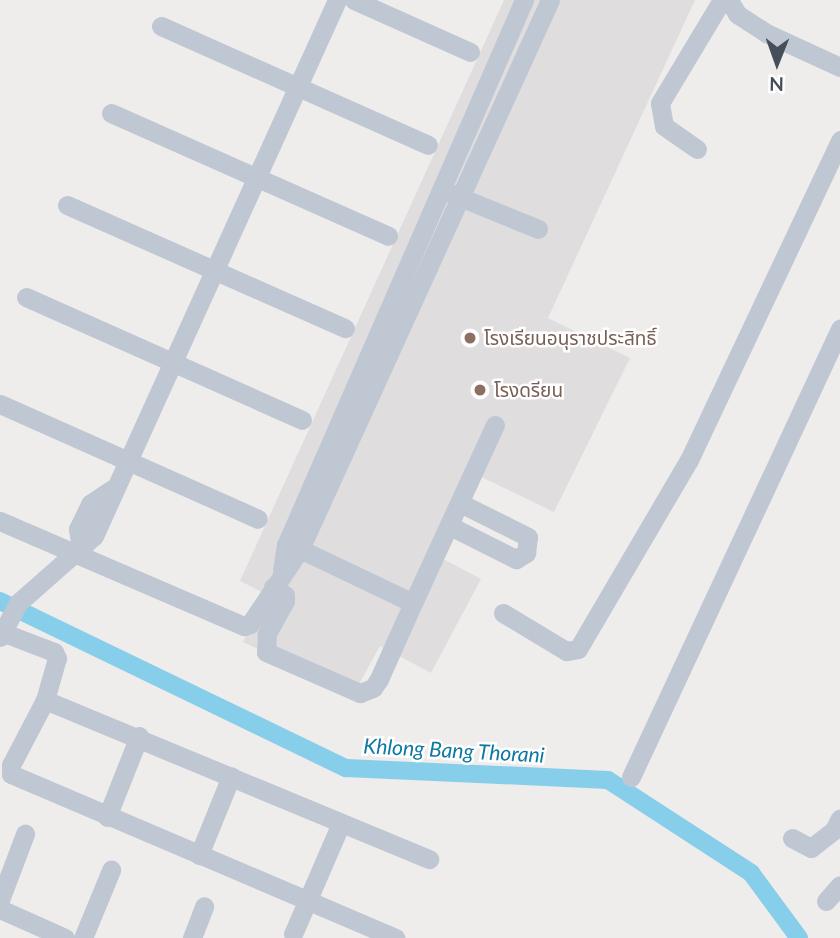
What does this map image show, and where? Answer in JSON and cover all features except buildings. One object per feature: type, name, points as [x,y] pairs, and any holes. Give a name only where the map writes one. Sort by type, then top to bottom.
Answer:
[{"type":"street","points":[[337,0],[129,461],[112,489],[90,504],[78,529],[78,552],[7,623],[54,652],[57,662],[45,700],[11,765],[11,774],[395,938]]},
{"type":"street","points":[[354,0],[470,52]]},
{"type":"street","points":[[0,521],[78,552],[244,626],[260,615],[277,579],[286,545],[353,388],[524,0]]},
{"type":"street","points":[[277,579],[300,549],[550,0]]},
{"type":"street","points":[[697,149],[664,126],[660,103],[722,0]]},
{"type":"street","points":[[729,0],[737,13],[766,33],[840,67]]},
{"type":"street","points":[[160,26],[428,145]]},
{"type":"street","points":[[111,113],[388,236]]},
{"type":"street","points":[[503,613],[566,651],[578,649],[689,460],[840,140]]},
{"type":"street","points":[[440,188],[538,229]]},
{"type":"street","points":[[67,205],[345,328]]},
{"type":"street","points":[[26,297],[302,420]]},
{"type":"street","points":[[631,776],[840,328]]},
{"type":"street","points":[[353,388],[371,398]]},
{"type":"street","points":[[0,404],[258,519]]},
{"type":"street","points":[[277,579],[285,601],[262,648],[359,693],[373,688],[495,425]]},
{"type":"street","points":[[450,526],[516,559],[526,553],[528,537],[460,503]]},
{"type":"street","points":[[300,549],[413,603]]},
{"type":"street","points":[[45,700],[139,736],[429,859]]},
{"type":"street","points":[[107,817],[139,736]]},
{"type":"street","points":[[199,855],[231,776]]},
{"type":"street","points":[[792,838],[811,848],[834,830],[840,818]]},
{"type":"street","points":[[293,934],[341,823]]},
{"type":"street","points":[[0,900],[25,834]]},
{"type":"street","points":[[83,938],[111,870]]},
{"type":"street","points":[[826,901],[840,885]]},
{"type":"street","points":[[192,938],[204,906]]},
{"type":"street","points":[[0,909],[65,938]]},
{"type":"shaded area","name":"โรงเรียนอนุราชประสิทธิ์","points":[[504,0],[695,0],[548,318],[630,358],[554,512],[473,473],[430,552],[481,579],[431,673],[380,646],[354,693],[243,642],[264,593],[240,581]]},
{"type":"waterway","name":"Khlong Bang Thorani","points":[[0,601],[346,768],[608,780],[751,873],[799,938]]},
{"type":"place","name":"โรงเรียนอนุราชประสิทธิ์","points":[[470,338]]},
{"type":"place","name":"โรงดรียน","points":[[480,390]]}]
